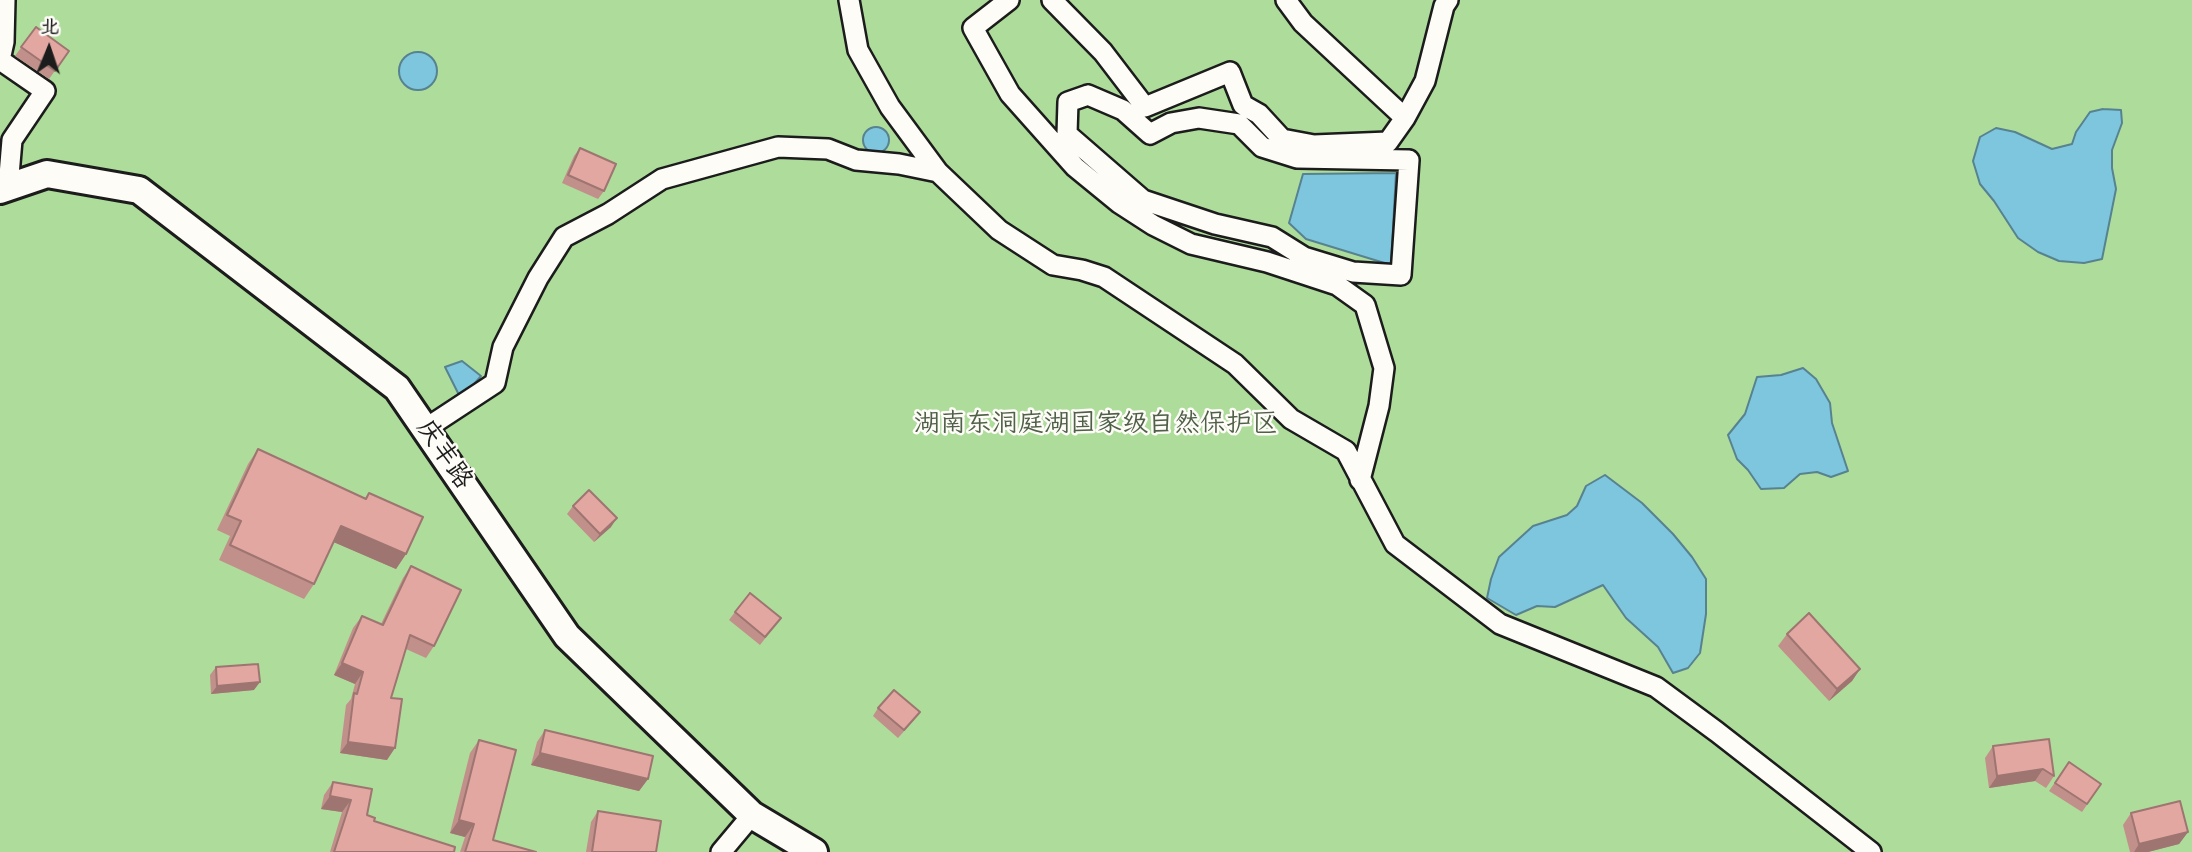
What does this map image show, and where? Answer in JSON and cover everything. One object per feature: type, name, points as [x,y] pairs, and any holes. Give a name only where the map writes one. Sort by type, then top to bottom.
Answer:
[{"type":"street","points":[[4,189],[12,140],[45,92],[0,60],[5,0]]},
{"type":"street","points":[[849,0],[858,50],[890,107],[938,172],[999,230],[1053,265],[1104,277],[1236,364],[1291,419],[1346,451],[1395,544],[1500,624],[1656,687],[1871,852]]},
{"type":"street","points":[[1009,0],[973,28],[1010,94],[1075,167],[1119,203],[1181,240],[1267,262],[1338,285],[1365,305],[1384,368],[1380,406],[1360,480]]},
{"type":"street","points":[[1052,0],[1103,52],[1145,107],[1230,72],[1243,105],[1259,114],[1282,139],[1314,145],[1388,142],[1425,81],[1444,6],[1448,0]]},
{"type":"street","points":[[1286,0],[1303,23],[1405,118]]},
{"type":"street","points":[[1088,94],[1123,110],[1150,134],[1171,124],[1199,118],[1239,124],[1262,147],[1297,158],[1409,160],[1401,275],[1353,272],[1304,257],[1272,237],[1215,224],[1143,200],[1067,134],[1068,103],[1088,94]]},
{"type":"street","points":[[425,429],[495,383],[503,347],[538,278],[564,237],[608,214],[662,179],[778,147],[828,149],[856,160],[899,164],[938,172]]},
{"type":"street","name":"庆丰路","points":[[4,189],[47,174],[139,190],[397,388],[567,636],[752,815],[814,852]]},
{"type":"street","points":[[721,852],[752,815]]},
{"type":"green space","name":"湖南东洞庭湖国家级自然保护区","points":[[0,0],[2192,0],[2192,852],[0,852]]},
{"type":"water","points":[[418,52],[432,57],[437,71],[432,85],[418,90],[404,85],[399,71],[404,57]]},
{"type":"water","points":[[2103,109],[2121,110],[2122,123],[2112,150],[2116,189],[2102,259],[2084,263],[2059,261],[2038,252],[2018,238],[1980,184],[1973,161],[1980,137],[1996,128],[2015,132],[2052,149],[2072,144],[2076,132],[2090,112]]},
{"type":"water","points":[[876,127],[885,131],[889,140],[885,149],[876,153],[867,149],[863,140],[867,131]]},
{"type":"water","points":[[1396,173],[1391,265],[1306,239],[1289,223],[1303,174]]},
{"type":"water","points":[[462,361],[481,376],[461,399],[445,367]]},
{"type":"water","points":[[1803,368],[1816,379],[1830,403],[1832,423],[1848,471],[1831,477],[1817,472],[1800,474],[1784,488],[1761,489],[1737,459],[1728,435],[1745,414],[1757,377],[1781,375]]},
{"type":"water","points":[[1605,475],[1642,503],[1673,534],[1706,579],[1706,614],[1700,653],[1688,668],[1673,673],[1658,647],[1626,618],[1603,585],[1555,607],[1537,606],[1516,615],[1487,598],[1499,557],[1533,526],[1567,515],[1577,506],[1586,486]]},
{"type":"building","points":[[36,27],[69,51],[55,71],[21,47]]},
{"type":"building","points":[[580,148],[616,164],[604,191],[568,175]]},
{"type":"building","points":[[258,449],[366,499],[369,493],[423,517],[406,554],[341,526],[314,584],[230,545],[241,521],[227,515]]},
{"type":"building","points":[[589,490],[617,518],[600,534],[573,506]]},
{"type":"building","points":[[411,566],[461,590],[434,646],[410,635],[391,698],[402,699],[395,748],[348,742],[354,693],[357,694],[363,672],[342,663],[362,616],[383,625]]},
{"type":"building","points":[[750,593],[781,618],[765,637],[735,612]]},
{"type":"building","points":[[1809,613],[1860,669],[1837,689],[1787,634]]},
{"type":"building","points":[[258,664],[260,682],[217,686],[216,667]]},
{"type":"building","points":[[894,690],[920,712],[904,730],[878,708]]},
{"type":"building","points":[[545,730],[653,756],[648,779],[540,753]]},
{"type":"building","points":[[2049,739],[2054,776],[2043,769],[1997,776],[1993,746]]},
{"type":"building","points":[[479,740],[516,750],[493,840],[536,852],[465,852],[474,824],[459,820]]},
{"type":"building","points":[[2069,762],[2101,784],[2087,804],[2055,783]]},
{"type":"building","points":[[333,782],[372,789],[367,815],[375,818],[374,821],[455,847],[454,852],[334,852],[351,800],[330,796]]},
{"type":"building","points":[[2180,801],[2188,832],[2139,844],[2131,813]]},
{"type":"building","points":[[598,811],[661,821],[656,852],[592,852]]}]
